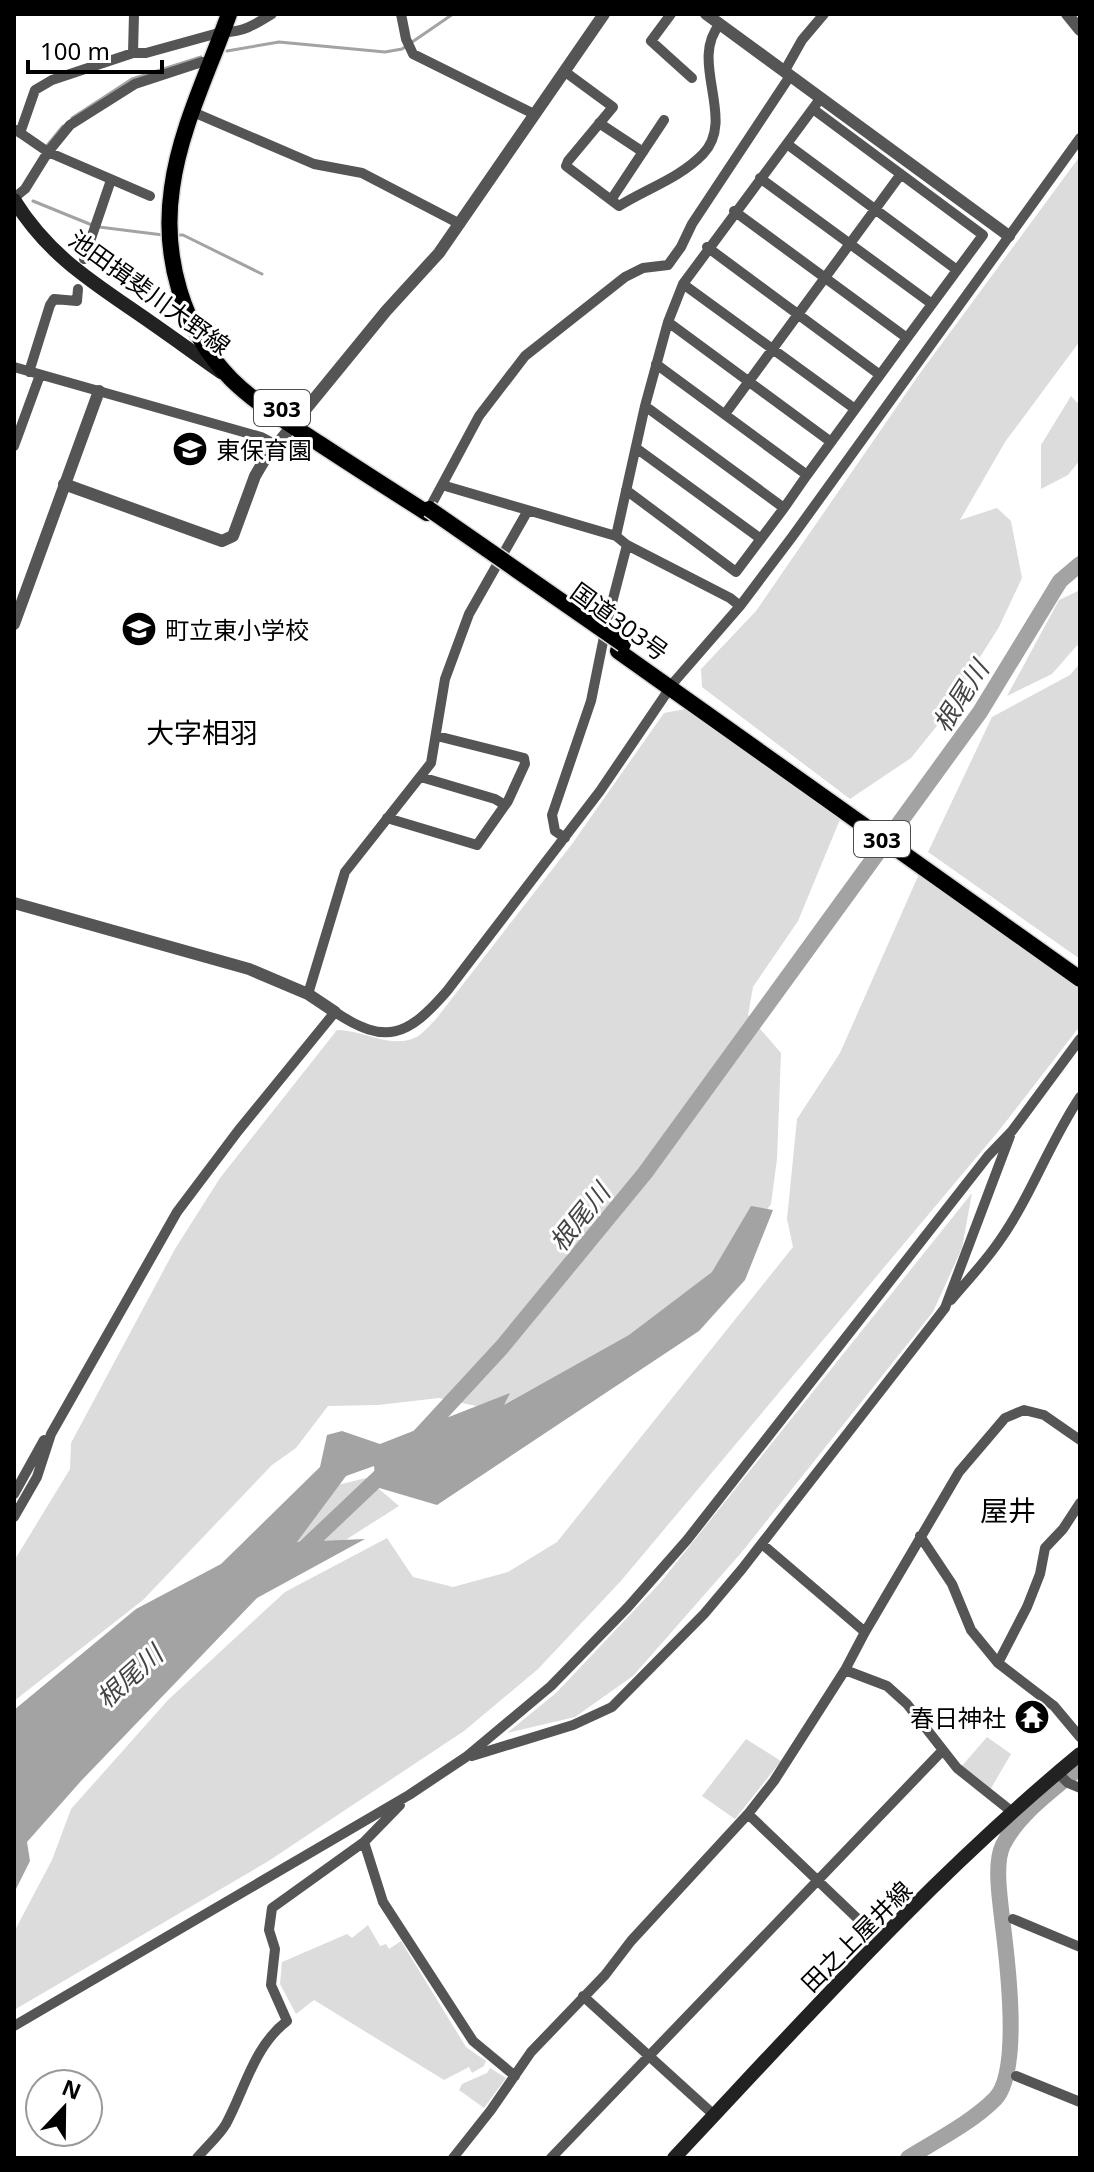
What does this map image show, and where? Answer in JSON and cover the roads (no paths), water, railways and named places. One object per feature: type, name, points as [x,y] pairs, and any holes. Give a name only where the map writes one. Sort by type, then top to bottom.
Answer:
[{"type":"highway","name":"国道303号","points":[[229,14],[180,149],[169,225],[176,285],[211,356],[232,380],[428,511],[1080,969]]},
{"type":"highway","name":"国道303号","points":[[175,269],[199,323],[218,351],[238,374],[296,423]]},
{"type":"highway","name":"国道303号","points":[[687,694],[1080,979]]},
{"type":"main road","name":"池田揖斐川大野線","points":[[15,204],[64,262],[232,380]]},
{"type":"main road","name":"田之上屋井線","points":[[674,2158],[881,1941],[1011,1811],[1080,1754]]},
{"type":"street","points":[[133,53],[134,14]]},
{"type":"street","points":[[150,196],[48,152],[17,130],[35,90],[52,80],[133,53],[146,53],[251,27],[272,14]]},
{"type":"street","points":[[401,14],[413,54],[534,114]]},
{"type":"street","points":[[64,484],[222,541],[233,536],[255,476],[265,459],[386,311],[439,253],[604,14]]},
{"type":"street","points":[[671,14],[651,41],[692,78]]},
{"type":"street","points":[[626,490],[736,572],[983,235],[901,174],[816,104],[724,19],[706,14]]},
{"type":"street","points":[[428,511],[479,416],[525,356],[625,277],[643,268],[668,265],[787,74],[802,40],[824,14]]},
{"type":"street","points":[[1067,14],[1080,30]]},
{"type":"street","points":[[564,71],[613,107],[566,166],[619,206],[645,189],[674,176],[706,151],[715,134],[716,124],[708,68],[714,32],[724,19]]},
{"type":"street","points":[[15,204],[48,152],[70,125],[135,84],[202,62],[211,63]]},
{"type":"street","points":[[616,536],[656,364],[683,284],[707,247],[816,104]]},
{"type":"street","points":[[816,104],[1009,236]]},
{"type":"street","points":[[193,112],[314,164],[362,173],[460,224]]},
{"type":"street","points":[[611,200],[664,120]]},
{"type":"street","points":[[599,123],[643,152]]},
{"type":"street","points":[[14,903],[249,969],[308,994],[358,1027],[376,1033],[411,1026],[427,1014],[565,838],[672,685],[740,606],[1080,138]]},
{"type":"street","points":[[787,144],[957,270]]},
{"type":"street","points":[[725,414],[901,174]]},
{"type":"street","points":[[760,178],[932,304]]},
{"type":"street","points":[[84,259],[111,180]]},
{"type":"street","points":[[734,211],[907,338]]},
{"type":"street","points":[[707,247],[880,375]]},
{"type":"street","points":[[683,284],[855,409]]},
{"type":"street","points":[[14,446],[50,305],[54,299],[77,301],[78,289]]},
{"type":"street","points":[[668,322],[831,442]]},
{"type":"street","points":[[656,364],[807,475]]},
{"type":"street","points":[[14,367],[261,437],[278,446]]},
{"type":"street","points":[[14,624],[99,391]]},
{"type":"street","points":[[645,406],[784,508]]},
{"type":"street","points":[[636,448],[761,539]]},
{"type":"street","points":[[442,485],[616,536],[627,545],[740,606]]},
{"type":"street","points":[[308,994],[345,872],[431,763],[445,679],[469,614],[527,512]]},
{"type":"street","points":[[565,838],[555,831],[552,815],[591,701],[627,545]]},
{"type":"street","points":[[387,818],[477,845],[505,805],[525,764],[524,758],[437,736]]},
{"type":"street","points":[[421,777],[495,799],[505,805]]},
{"type":"street","points":[[14,1517],[37,1477],[51,1434],[177,1212],[335,1012]]},
{"type":"street","points":[[14,2026],[409,1795],[466,1757],[551,1686],[677,1551],[988,1156],[1012,1131],[1080,1039]]},
{"type":"street","points":[[466,1757],[573,1725],[612,1707],[704,1614],[999,1242],[1047,1159],[1058,1130],[1080,1097]]},
{"type":"street","points":[[945,1308],[1012,1131]]},
{"type":"street","points":[[453,2158],[531,2052],[605,1975],[631,1941],[748,1814],[797,1749],[959,1472],[1005,1418],[1024,1410],[1044,1415],[1080,1440]]},
{"type":"street","points":[[14,1494],[46,1437],[51,1434]]},
{"type":"street","points":[[998,1663],[1027,1607],[1040,1574],[1045,1548],[1063,1529],[1080,1503]]},
{"type":"street","points":[[920,1536],[952,1584],[971,1630],[998,1663],[1054,1706],[1080,1737]]},
{"type":"street","points":[[762,1544],[865,1632]]},
{"type":"street","points":[[845,1670],[887,1686],[907,1704],[957,1768],[1011,1811]]},
{"type":"street","points":[[551,2158],[942,1751]]},
{"type":"street","points":[[1058,1773],[1068,1783],[1080,1788]]},
{"type":"street","points":[[197,2158],[224,2127],[248,2074],[273,2032],[287,2021],[271,1985],[275,1949],[269,1930],[272,1908],[364,1842],[409,1795]]},
{"type":"street","points":[[748,1814],[881,1941]]},
{"type":"street","points":[[364,1842],[383,1902],[464,2029],[473,2041],[515,2076]]},
{"type":"street","points":[[1013,1919],[1080,1947]]},
{"type":"street","points":[[583,1996],[714,2115]]},
{"type":"street","points":[[1016,2076],[1080,2102]]},
{"type":"water","points":[[751,1206],[773,1210],[745,1280],[699,1331],[437,1505],[376,1487],[374,1466],[346,1476],[297,1542],[365,1539],[257,1598],[81,1781],[27,1842],[30,1861],[14,1893],[14,1710],[136,1609],[221,1564],[320,1467],[327,1435],[342,1431],[380,1444],[510,1393],[504,1405],[629,1335],[712,1272]]},
{"type":"waterway","points":[[227,51],[279,42],[385,52],[402,49],[453,14]]},
{"type":"waterway","points":[[72,118],[132,79],[201,57]]},
{"type":"waterway","points":[[45,148],[63,126]]},
{"type":"waterway","points":[[33,201],[92,225]]},
{"type":"waterway","points":[[99,227],[163,235]]},
{"type":"waterway","points":[[175,235],[183,235],[262,274]]},
{"type":"waterway","name":"根尾川","points":[[418,1438],[502,1347],[645,1173],[980,712],[1060,581],[1080,564]]},
{"type":"waterway","name":"根尾川","points":[[295,1557],[391,1466]]},
{"type":"waterway","points":[[908,2158],[975,2116],[995,2099],[1003,2085],[1008,2064],[1010,2013],[998,1881],[1000,1853],[1027,1812],[1080,1767]]},
{"type":"place","name":"東保育園","points":[[190,449]]},
{"type":"place","name":"町立東小学校","points":[[139,629]]},
{"type":"place","name":"春日神社","points":[[1032,1717]]},
{"type":"district","name":"大字相羽","points":[[202,732]]},
{"type":"district","name":"屋井","points":[[1008,1510]]}]
